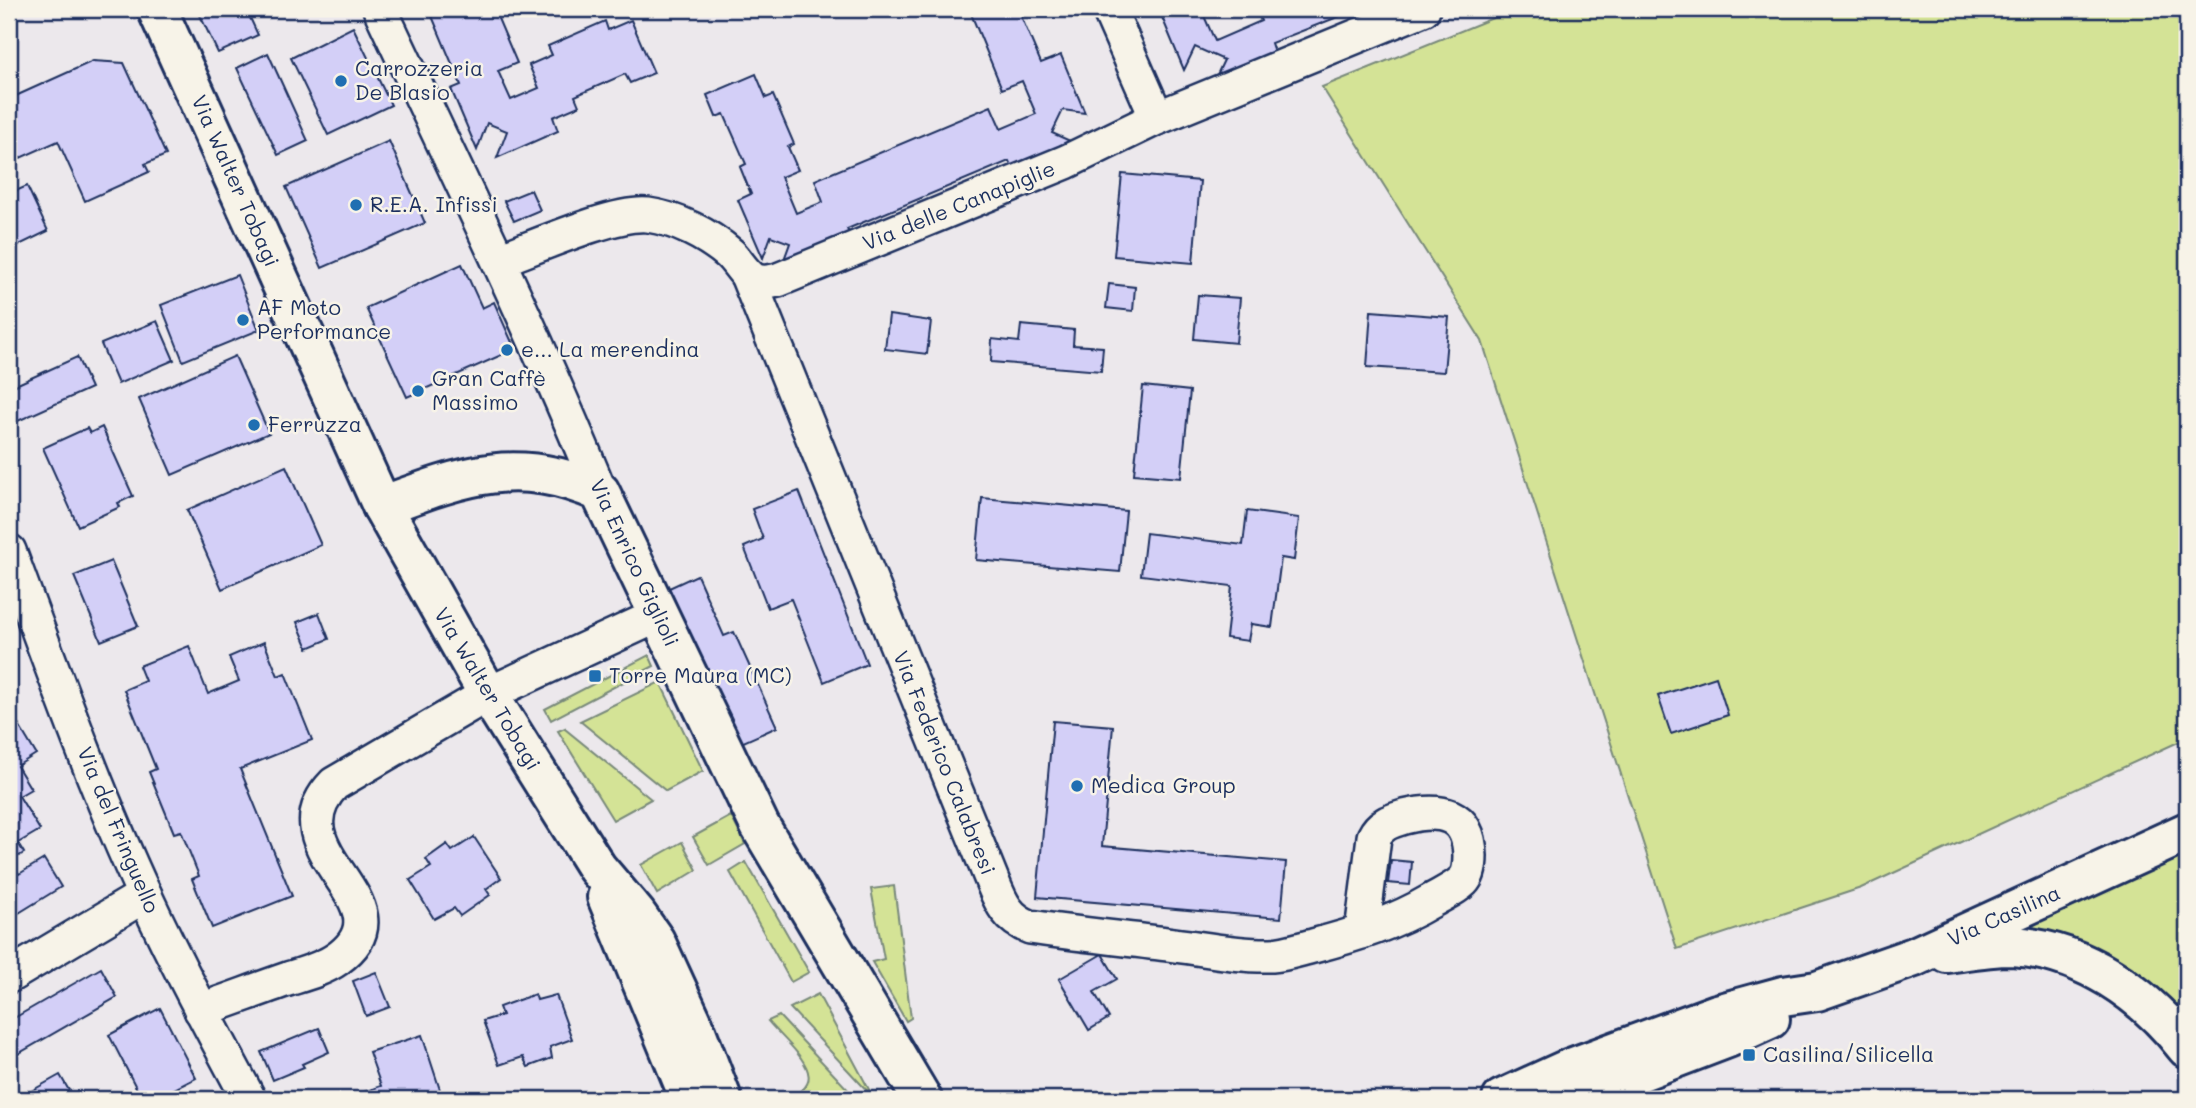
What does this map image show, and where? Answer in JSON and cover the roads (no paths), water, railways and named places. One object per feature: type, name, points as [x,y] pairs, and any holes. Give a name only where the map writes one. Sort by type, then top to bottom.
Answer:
[{"type":"street","name":"Via Walter Tobagi","points":[[157,9],[382,506],[488,694],[597,869],[636,914],[655,941],[694,1026],[722,1099]]},
{"type":"street","name":"Via Enrico Giglioli","points":[[380,9],[499,260],[600,492],[760,826],[922,1099]]},
{"type":"street","points":[[1109,9],[1157,118]]},
{"type":"street","name":"Via delle Canapiglie","points":[[747,275],[759,282],[765,282],[792,275],[1066,162],[1157,118],[1423,9]]},
{"type":"street","points":[[499,260],[621,216],[647,215],[677,223],[704,236],[728,253],[747,275]]},
{"type":"street","name":"Via Federico Calabresi","points":[[747,275],[1007,912],[1017,922],[1030,927],[1248,954],[1282,953],[1362,932]]},
{"type":"street","points":[[382,506],[457,480],[504,471],[557,477],[600,492]]},
{"type":"street","name":"Via del Fringuello","points":[[9,551],[82,747],[145,895],[201,1010],[249,1099]]},
{"type":"street","points":[[201,1010],[328,965],[351,946],[358,935],[360,911],[357,901],[317,836],[316,814],[324,795],[346,776],[488,694],[659,615]]},
{"type":"street","name":"Via Casilina","points":[[1502,1099],[1577,1065],[1717,1014],[1783,996],[1817,991],[1914,957],[2187,832]]},
{"type":"street","name":"Via Walter Tobagi","points":[[597,869],[615,921],[690,1099]]},
{"type":"street","points":[[9,976],[145,895]]},
{"type":"street","points":[[1914,957],[1982,948],[2013,947],[2030,948],[2076,961],[2108,977],[2135,995],[2158,1014],[2187,1048]]},
{"type":"street","name":"Via Casilina","points":[[1570,1099],[1738,1034],[1779,1015],[1817,991]]},
{"type":"place","name":"Carrozzeria De Blasio","points":[[341,81]]},
{"type":"place","name":"R.E.A. Infissi","points":[[356,205]]},
{"type":"place","name":"AF Moto Performance","points":[[243,320]]},
{"type":"place","name":"e... La merendina","points":[[507,350]]},
{"type":"place","name":"Gran Caffè Massimo","points":[[418,391]]},
{"type":"place","name":"Ferruzza","points":[[254,425]]},
{"type":"place","name":"Torre Maura (MC)","points":[[595,676]]},
{"type":"place","name":"Medica Group","points":[[1077,786]]},
{"type":"place","name":"Casilina/Silicella","points":[[1749,1055]]}]
